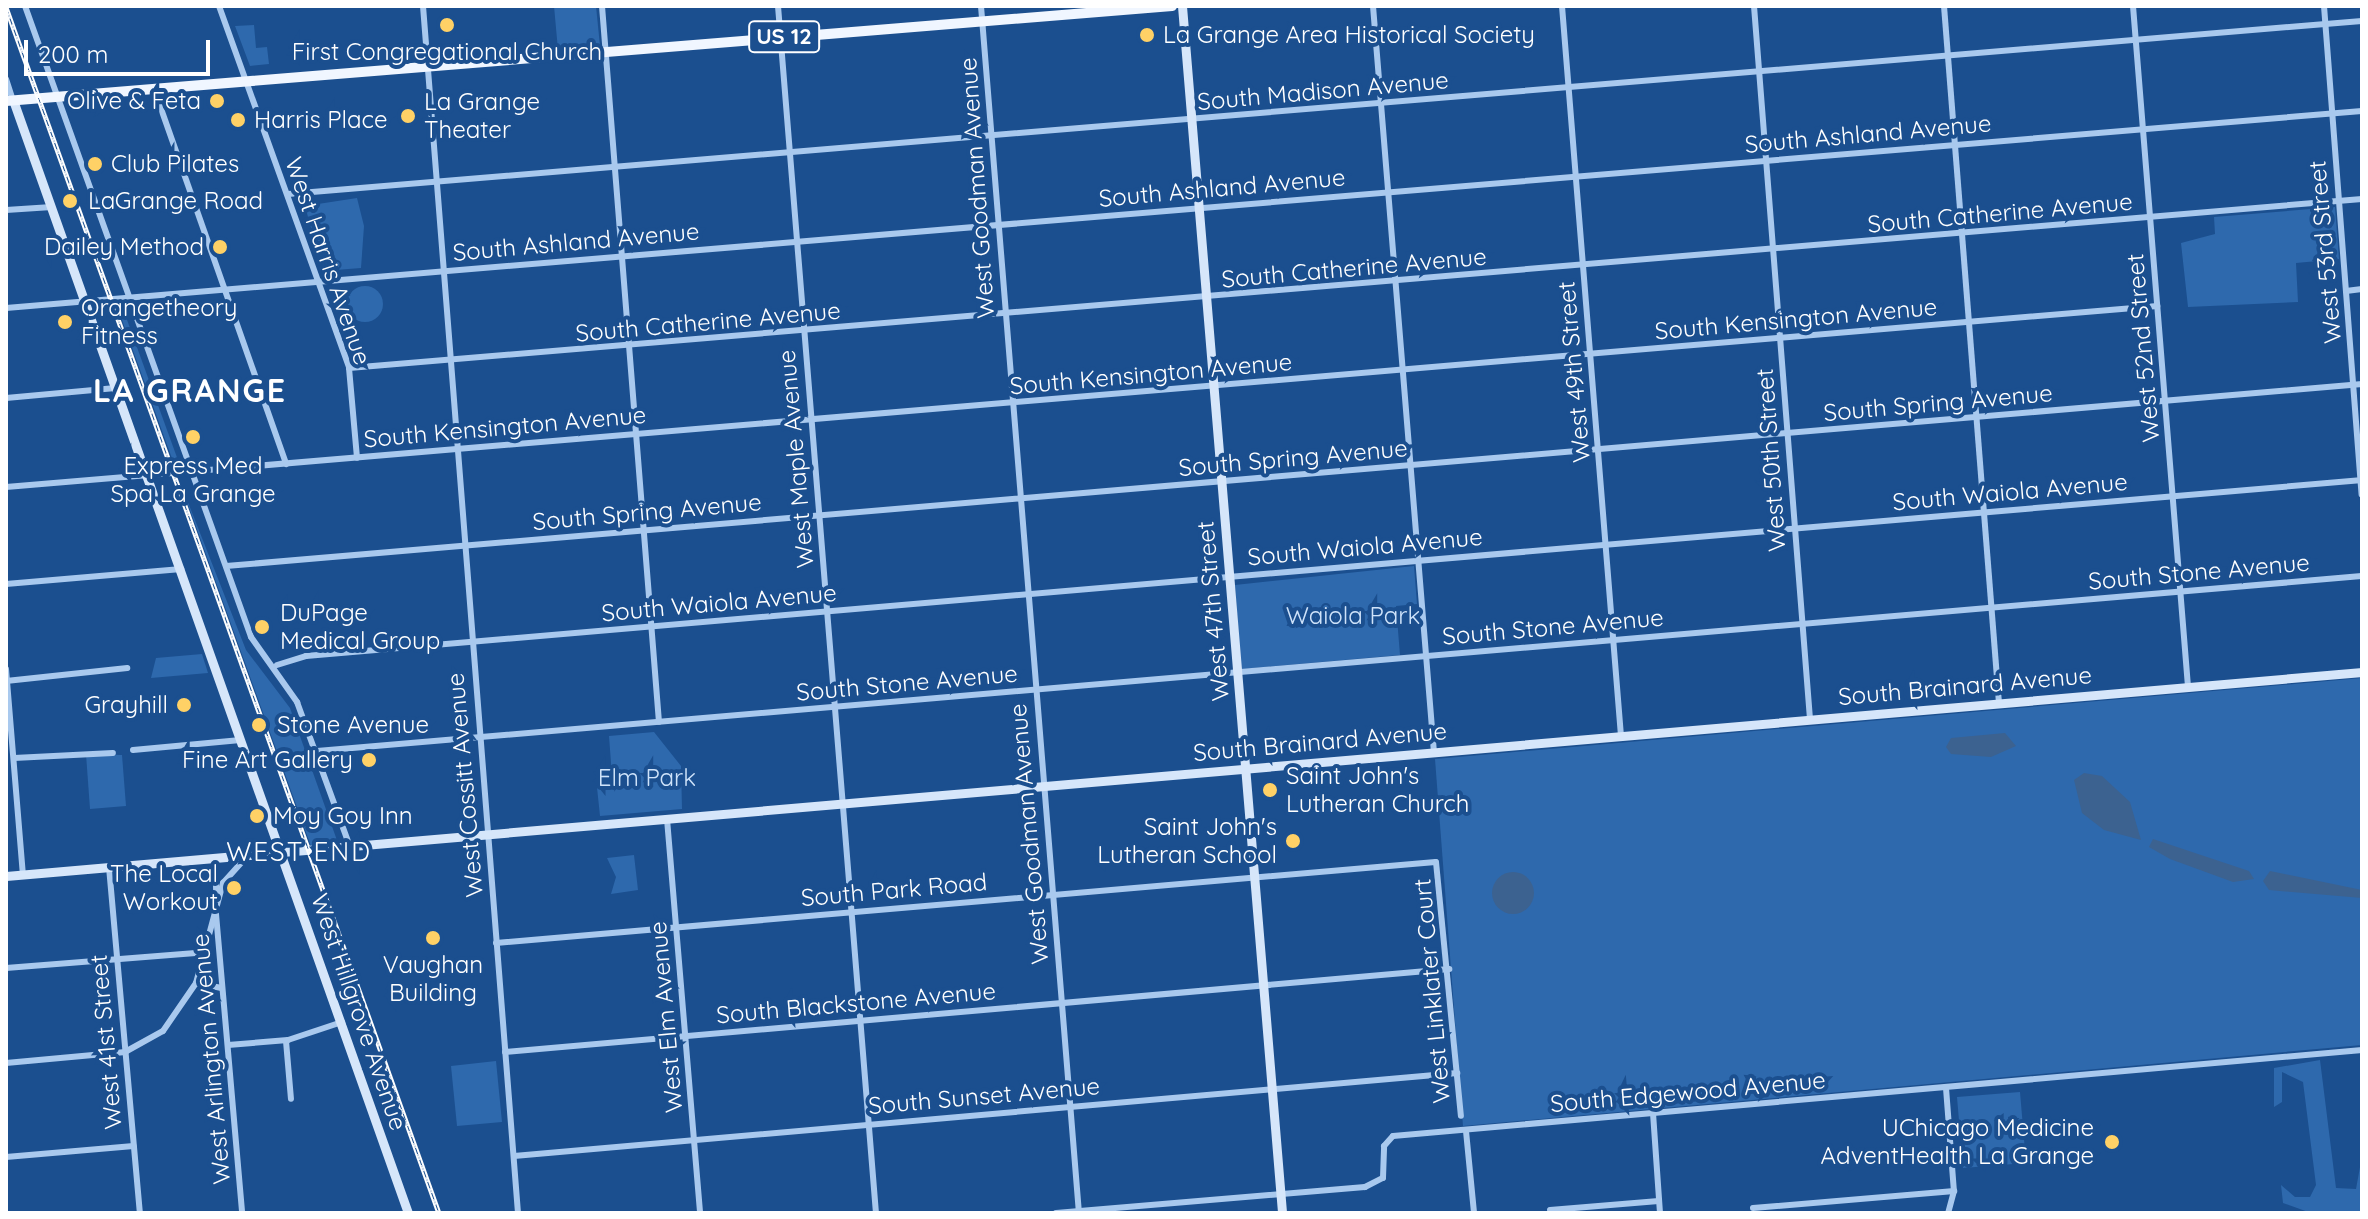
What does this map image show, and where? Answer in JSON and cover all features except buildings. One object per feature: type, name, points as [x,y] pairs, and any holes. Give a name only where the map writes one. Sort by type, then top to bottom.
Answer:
[{"type":"main road","name":"US 12","points":[[10,100],[1172,6]]},
{"type":"street","points":[[25,6],[253,643],[277,665],[317,751],[350,847]]},
{"type":"street","name":"West Harris Avenue","points":[[219,6],[349,368],[357,458]]},
{"type":"street","name":"West Cossitt Avenue","points":[[423,6],[518,1213]]},
{"type":"street","points":[[602,6],[659,722]]},
{"type":"street","name":"West Maple Avenue","points":[[778,6],[876,1213]]},
{"type":"street","name":"West Goodman Avenue","points":[[981,6],[1079,1212]]},
{"type":"street","name":"West 47th Street","points":[[1182,6],[1282,1213]]},
{"type":"street","points":[[1373,6],[1434,752]]},
{"type":"street","name":"West 49th Street","points":[[1562,6],[1621,736]]},
{"type":"street","name":"West 50th Street","points":[[1754,6],[1810,719]]},
{"type":"street","points":[[1944,6],[1999,703]]},
{"type":"street","name":"West 52nd Street","points":[[2133,6],[2188,687]]},
{"type":"street","name":"West 53rd Street","points":[[2324,6],[2362,495]]},
{"type":"street","name":"South Madison Avenue","points":[[288,194],[2362,21]]},
{"type":"street","points":[[6,79],[10,100]]},
{"type":"street","points":[[163,88],[158,100],[286,464]]},
{"type":"street","name":"West Hillgrove Avenue","points":[[10,100],[52,207],[408,1213]]},
{"type":"street","name":"South Ashland Avenue","points":[[6,308],[2362,111]]},
{"type":"street","name":"South Catherine Avenue","points":[[349,368],[630,347],[2362,199]]},
{"type":"street","points":[[6,210],[52,207]]},
{"type":"street","points":[[2346,291],[2362,289]]},
{"type":"street","name":"South Kensington Avenue","points":[[6,487],[2157,306]]},
{"type":"street","name":"South Spring Avenue","points":[[226,566],[2362,384]]},
{"type":"street","points":[[6,398],[116,388]]},
{"type":"street","name":"South Waiola Avenue","points":[[277,665],[289,658],[2361,480]]},
{"type":"street","points":[[6,584],[181,569]]},
{"type":"street","name":"South Stone Avenue","points":[[317,751],[2362,576]]},
{"type":"street","points":[[7,681],[127,668]]},
{"type":"street","points":[[6,669],[23,874]]},
{"type":"street","name":"South Brainard Avenue","points":[[6,876],[2362,672]]},
{"type":"street","points":[[133,750],[241,740]]},
{"type":"street","points":[[14,758],[113,753]]},
{"type":"street","points":[[6,777],[15,776]]},
{"type":"street","name":"West Elm Avenue","points":[[667,819],[700,1213]]},
{"type":"street","name":"West Arlington Avenue","points":[[215,902],[248,854]]},
{"type":"street","name":"West Arlington Avenue","points":[[215,857],[215,902],[242,1213]]},
{"type":"street","name":"South Park Road","points":[[496,943],[1438,863]]},
{"type":"street","name":"West Linklater Court","points":[[1438,863],[1461,1116]]},
{"type":"street","name":"West 41st Street","points":[[109,867],[140,1213]]},
{"type":"street","points":[[6,1063],[125,1052],[171,1024],[196,983],[207,952],[215,902]]},
{"type":"street","points":[[6,968],[219,951]]},
{"type":"street","name":"South Blackstone Avenue","points":[[505,1052],[1449,969]]},
{"type":"street","points":[[196,983],[222,988]]},
{"type":"street","points":[[228,1045],[286,1041],[342,1022]]},
{"type":"street","points":[[286,1041],[291,1099]]},
{"type":"street","name":"South Edgewood Avenue","points":[[1056,1213],[1377,1184],[1390,1137],[2362,1050]]},
{"type":"street","name":"South Sunset Avenue","points":[[514,1156],[1457,1073]]},
{"type":"street","points":[[1946,1088],[1954,1191],[1948,1213]]},
{"type":"street","points":[[1653,1113],[1660,1213]]},
{"type":"street","points":[[1466,1131],[1474,1213]]},
{"type":"street","points":[[6,1157],[134,1146]]},
{"type":"street","points":[[1753,1208],[1954,1191]]},
{"type":"street","points":[[1550,1210],[1659,1201]]},
{"type":"green space","points":[[554,6],[596,6],[600,46],[558,50]]},
{"type":"green space","points":[[254,25],[256,48],[267,47],[269,64],[250,66],[235,26]]},
{"type":"green space","points":[[357,198],[364,226],[361,268],[323,271],[305,206]]},
{"type":"green space","points":[[2335,207],[2339,259],[2296,263],[2298,302],[2188,307],[2181,243],[2215,234],[2214,217]]},
{"type":"green space","points":[[365,286],[377,292],[383,304],[377,316],[365,322],[353,316],[347,304],[353,292]]},
{"type":"green space","points":[[117,306],[122,306],[179,463],[174,464]]},
{"type":"green space","points":[[180,482],[246,650],[290,708],[339,846],[312,849]]},
{"type":"green space","name":"Waiola Park","points":[[1414,566],[1417,604],[1396,606],[1400,655],[1241,669],[1235,585]]},
{"type":"green space","points":[[202,654],[208,673],[151,678],[156,658]]},
{"type":"green space","points":[[2362,678],[2362,1045],[1463,1126],[1435,759]]},
{"type":"green space","name":"Elm Park","points":[[654,732],[681,766],[682,809],[600,816],[596,778],[612,776],[609,736]]},
{"type":"green space","points":[[86,754],[122,755],[126,806],[90,809]]},
{"type":"green space","points":[[634,855],[638,890],[611,894],[616,877],[607,858]]},
{"type":"green space","points":[[2320,1060],[2336,1188],[2356,1189],[2362,1156],[2362,1213],[2311,1213],[2283,1203],[2281,1185],[2295,1197],[2310,1197],[2316,1185],[2303,1082],[2282,1072],[2282,1102],[2274,1107],[2274,1068]]},
{"type":"green space","points":[[496,1061],[502,1122],[457,1126],[451,1066]]},
{"type":"green space","points":[[2020,1092],[2026,1163],[1963,1168],[1957,1097]]},
{"type":"shaded area","points":[[2005,733],[2016,746],[1991,757],[1951,754],[1946,747],[1951,738]]},
{"type":"shaded area","points":[[2084,773],[2102,776],[2130,802],[2141,840],[2104,830],[2082,813],[2074,780]]},
{"type":"shaded area","points":[[2153,839],[2249,871],[2254,879],[2233,882],[2170,859],[2149,847]]},
{"type":"shaded area","points":[[2270,871],[2362,890],[2362,898],[2269,890],[2263,881]]},
{"type":"shaded area","points":[[1513,872],[1528,878],[1534,893],[1528,908],[1513,914],[1498,908],[1492,893],[1498,878]]},
{"type":"railway","points":[[6,7],[439,1213]]},
{"type":"place","name":"First Congregational Church","points":[[447,25]]},
{"type":"place","name":"La Grange Area Historical Society","points":[[1147,35]]},
{"type":"place","name":"Olive & Feta","points":[[217,101]]},
{"type":"place","name":"La Grange Theater","points":[[408,116]]},
{"type":"place","name":"Harris Place","points":[[238,120]]},
{"type":"place","name":"Club Pilates","points":[[95,164]]},
{"type":"place","name":"LaGrange Road","points":[[70,201]]},
{"type":"place","name":"Dailey Method","points":[[220,247]]},
{"type":"place","name":"Orangetheory Fitness","points":[[65,322]]},
{"type":"place","name":"Express Med Spa La Grange","points":[[193,437]]},
{"type":"place","name":"DuPage Medical Group","points":[[262,627]]},
{"type":"place","name":"Grayhill","points":[[184,705]]},
{"type":"place","name":"Stone Avenue","points":[[259,725]]},
{"type":"place","name":"Fine Art Gallery","points":[[369,760]]},
{"type":"place","name":"Saint John's Lutheran Church","points":[[1270,790]]},
{"type":"place","name":"Moy Goy Inn","points":[[257,816]]},
{"type":"place","name":"Saint John's Lutheran School","points":[[1293,841]]},
{"type":"place","name":"The Local Workout","points":[[234,888]]},
{"type":"place","name":"Vaughan Building","points":[[433,938]]},
{"type":"place","name":"UChicago Medicine AdventHealth La Grange","points":[[2112,1142]]},
{"type":"district","name":"LA GRANGE","points":[[190,390]]},
{"type":"district","name":"WEST END","points":[[299,852]]}]
